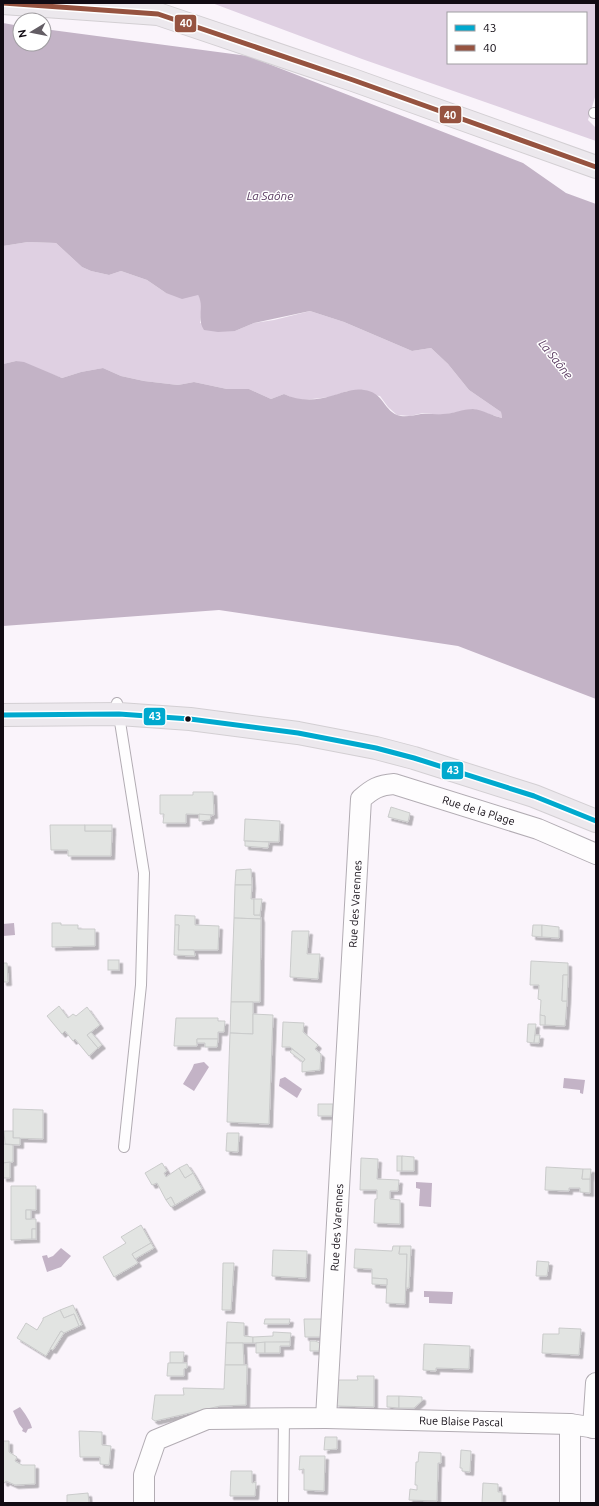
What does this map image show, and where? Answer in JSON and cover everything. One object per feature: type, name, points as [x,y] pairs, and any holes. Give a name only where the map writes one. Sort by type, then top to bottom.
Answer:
[{"type":"main road","points":[[3,3],[158,14],[353,80],[587,164]]},
{"type":"main road","points":[[3,715],[118,708],[298,733],[376,748],[534,796],[596,822]]},
{"type":"street","name":"Rue de la Plage","points":[[361,798],[373,788],[394,784],[538,830],[596,854]]},
{"type":"street","name":"Rue des Varennes","points":[[326,1418],[361,798]]},
{"type":"street","points":[[594,1428],[596,1383]]},
{"type":"street","points":[[144,1503],[144,1475],[156,1440],[207,1419],[326,1418]]},
{"type":"street","name":"Rue Blaise Pascal","points":[[326,1418],[570,1424],[594,1428]]},
{"type":"street","points":[[570,1424],[570,1503]]},
{"type":"lane","points":[[118,708],[144,873],[141,985],[124,1147]]},
{"type":"lane","points":[[284,1418],[284,1503]]},
{"type":"shaded area","points":[[212,3],[595,3],[596,94],[588,120],[596,128],[596,141],[362,59]]},
{"type":"shaded area","points":[[28,242],[56,243],[82,267],[91,271],[109,275],[121,271],[147,280],[166,293],[198,295],[202,302],[200,323],[235,331],[254,323],[274,320],[310,311],[344,322],[412,351],[431,348],[448,364],[469,390],[501,412],[502,418],[473,409],[442,415],[423,413],[410,416],[397,415],[388,407],[380,396],[347,391],[330,397],[303,400],[295,399],[284,394],[271,399],[249,389],[227,389],[194,382],[178,385],[144,381],[121,376],[103,368],[81,372],[62,378],[16,361],[3,364],[3,246]]},
{"type":"water","name":"La Saône","points":[[3,23],[12,25],[12,52],[52,52],[52,30],[248,56],[523,163],[566,193],[596,204],[596,699],[458,646],[219,610],[3,626],[3,364],[16,361],[24,362],[62,378],[81,372],[103,368],[121,376],[144,381],[178,385],[194,382],[227,389],[249,389],[271,399],[284,394],[301,399],[325,398],[352,390],[364,390],[375,394],[392,412],[400,416],[446,414],[473,409],[502,418],[501,412],[469,390],[448,364],[431,348],[412,351],[344,322],[310,311],[254,323],[235,331],[218,332],[204,330],[201,321],[201,304],[198,295],[182,299],[166,293],[147,280],[121,271],[109,275],[91,271],[82,267],[56,243],[28,242],[3,246]]},
{"type":"water","points":[[14,923],[15,935],[3,936],[3,924]]},
{"type":"water","points":[[204,1062],[209,1067],[194,1091],[183,1084],[194,1064]]},
{"type":"water","points":[[285,1077],[302,1089],[297,1098],[279,1086],[280,1079]]},
{"type":"water","points":[[564,1078],[585,1080],[583,1094],[580,1093],[580,1090],[563,1088]]},
{"type":"water","points":[[416,1182],[432,1183],[431,1207],[419,1206],[420,1189],[416,1188]]},
{"type":"water","points":[[61,1248],[71,1256],[61,1267],[47,1272],[42,1256],[47,1255],[48,1258],[53,1256]]},
{"type":"water","points":[[424,1291],[453,1292],[452,1304],[429,1303],[429,1297],[424,1297]]},
{"type":"water","points":[[20,1407],[29,1420],[32,1428],[28,1429],[26,1433],[22,1431],[23,1429],[13,1411]]},
{"type":"building","points":[[193,792],[213,792],[214,815],[186,814],[186,823],[163,823],[164,814],[160,814],[160,795],[193,795]]},
{"type":"building","points":[[391,807],[410,813],[408,822],[388,817]]},
{"type":"building","points":[[199,814],[211,815],[210,820],[199,821]]},
{"type":"building","points":[[245,819],[280,821],[279,842],[244,841]]},
{"type":"building","points":[[50,825],[85,825],[85,831],[112,831],[111,856],[68,856],[68,850],[51,850]]},
{"type":"building","points":[[85,825],[112,825],[112,831],[85,831]]},
{"type":"building","points":[[245,841],[269,842],[268,848],[245,846]]},
{"type":"building","points":[[251,869],[252,885],[235,885],[236,870]]},
{"type":"building","points":[[235,885],[252,885],[251,899],[254,899],[254,915],[260,915],[261,919],[234,918]]},
{"type":"building","points":[[254,899],[262,899],[260,915],[254,915]]},
{"type":"building","points":[[175,915],[195,916],[195,925],[219,926],[218,950],[178,950],[179,925],[175,925]]},
{"type":"building","points":[[234,918],[261,919],[260,1002],[231,1002]]},
{"type":"building","points":[[52,923],[61,923],[61,925],[78,925],[78,929],[95,929],[95,946],[52,947]]},
{"type":"building","points":[[175,925],[179,925],[178,950],[194,950],[195,956],[174,955]]},
{"type":"building","points":[[533,925],[542,925],[542,937],[532,936]]},
{"type":"building","points":[[542,925],[559,927],[559,938],[542,937]]},
{"type":"building","points":[[292,931],[309,931],[307,954],[320,954],[318,979],[290,977]]},
{"type":"building","points":[[108,960],[119,960],[119,970],[108,970]]},
{"type":"building","points":[[531,961],[568,963],[568,975],[563,975],[562,1001],[567,1001],[565,1026],[545,1025],[545,1016],[540,1015],[541,1000],[538,999],[539,985],[530,985]]},
{"type":"building","points":[[3,963],[7,963],[8,982],[3,982]]},
{"type":"building","points":[[563,975],[568,975],[567,1001],[562,1001]]},
{"type":"building","points":[[231,1002],[253,1002],[253,1034],[230,1033]]},
{"type":"building","points":[[59,1006],[68,1018],[73,1014],[76,1016],[87,1007],[100,1025],[87,1035],[98,1048],[89,1056],[75,1039],[73,1041],[65,1031],[62,1034],[47,1016]]},
{"type":"building","points":[[253,1014],[273,1015],[269,1124],[227,1122],[230,1033],[253,1034]]},
{"type":"building","points":[[540,1015],[545,1016],[545,1025],[540,1025]]},
{"type":"building","points":[[176,1018],[218,1018],[218,1021],[225,1021],[224,1032],[218,1032],[218,1039],[197,1039],[197,1046],[174,1046]]},
{"type":"building","points":[[283,1022],[304,1023],[303,1032],[318,1045],[315,1049],[321,1054],[320,1070],[302,1072],[302,1063],[305,1059],[290,1047],[282,1047]]},
{"type":"building","points":[[528,1024],[536,1024],[534,1043],[527,1042]]},
{"type":"building","points":[[91,1032],[102,1045],[98,1048],[87,1035]]},
{"type":"building","points":[[535,1035],[540,1035],[539,1043],[534,1043]]},
{"type":"building","points":[[197,1039],[218,1039],[217,1047],[205,1047],[205,1043],[197,1043]]},
{"type":"building","points":[[292,1049],[305,1059],[303,1062],[290,1052]]},
{"type":"building","points":[[318,1104],[333,1104],[332,1116],[318,1116]]},
{"type":"building","points":[[13,1109],[43,1110],[43,1139],[13,1138]]},
{"type":"building","points":[[4,1131],[13,1131],[13,1138],[20,1138],[20,1145],[5,1144]]},
{"type":"building","points":[[227,1133],[239,1133],[238,1152],[226,1151]]},
{"type":"building","points":[[3,1144],[13,1145],[13,1162],[3,1163]]},
{"type":"building","points":[[397,1156],[402,1156],[402,1171],[397,1171]]},
{"type":"building","points":[[402,1156],[414,1157],[414,1171],[402,1171]]},
{"type":"building","points":[[361,1158],[378,1159],[377,1179],[399,1180],[398,1191],[390,1191],[390,1199],[400,1200],[400,1224],[374,1223],[377,1190],[360,1190]]},
{"type":"building","points":[[10,1162],[10,1178],[3,1178],[3,1163]]},
{"type":"building","points":[[162,1163],[167,1171],[164,1173],[166,1177],[179,1168],[185,1178],[193,1173],[202,1189],[175,1205],[171,1197],[166,1200],[157,1183],[152,1185],[145,1173]]},
{"type":"building","points":[[187,1164],[193,1173],[185,1178],[179,1168]]},
{"type":"building","points":[[546,1167],[583,1169],[582,1179],[590,1179],[590,1193],[580,1192],[580,1188],[569,1188],[569,1191],[545,1190]]},
{"type":"building","points":[[583,1169],[591,1169],[590,1179],[582,1179]]},
{"type":"building","points":[[11,1186],[36,1186],[36,1210],[26,1210],[26,1219],[36,1219],[36,1229],[32,1229],[32,1239],[11,1240]]},
{"type":"building","points":[[171,1197],[175,1205],[171,1207],[166,1200]]},
{"type":"building","points":[[26,1210],[31,1210],[31,1219],[26,1219]]},
{"type":"building","points":[[141,1225],[151,1243],[132,1254],[138,1263],[114,1277],[103,1257],[126,1243],[121,1237]]},
{"type":"building","points":[[32,1229],[36,1229],[36,1239],[32,1239]]},
{"type":"building","points":[[151,1243],[154,1248],[135,1259],[132,1254]]},
{"type":"building","points":[[393,1246],[400,1246],[399,1254],[407,1254],[405,1304],[386,1303],[387,1279],[372,1278],[372,1269],[354,1268],[355,1249],[392,1251]]},
{"type":"building","points":[[400,1246],[411,1246],[409,1288],[406,1288],[407,1254],[399,1254]]},
{"type":"building","points":[[273,1250],[307,1251],[306,1278],[272,1276]]},
{"type":"building","points":[[537,1261],[549,1262],[547,1276],[536,1276]]},
{"type":"building","points":[[223,1263],[234,1263],[231,1310],[222,1310]]},
{"type":"building","points":[[372,1278],[387,1279],[387,1285],[372,1284]]},
{"type":"building","points":[[73,1305],[82,1325],[79,1326],[74,1314],[64,1318],[60,1310]]},
{"type":"building","points":[[60,1310],[64,1318],[74,1314],[79,1326],[64,1333],[61,1331],[46,1356],[17,1338],[26,1323],[37,1330],[43,1318]]},
{"type":"building","points":[[265,1319],[290,1319],[289,1324],[264,1324]]},
{"type":"building","points":[[304,1319],[322,1319],[325,1337],[305,1337]]},
{"type":"building","points":[[227,1322],[244,1323],[244,1336],[253,1337],[253,1343],[226,1343]]},
{"type":"building","points":[[559,1328],[581,1329],[579,1355],[542,1353],[543,1334],[559,1334]]},
{"type":"building","points":[[61,1331],[64,1333],[53,1350],[50,1349]]},
{"type":"building","points":[[273,1332],[291,1333],[290,1342],[253,1343],[253,1337],[273,1336]]},
{"type":"building","points":[[310,1341],[320,1343],[319,1351],[310,1351]]},
{"type":"building","points":[[265,1342],[265,1353],[256,1353],[256,1343]]},
{"type":"building","points":[[265,1342],[290,1342],[290,1346],[280,1346],[280,1353],[265,1353]]},
{"type":"building","points":[[226,1343],[243,1343],[244,1365],[225,1365]]},
{"type":"building","points":[[424,1344],[470,1346],[469,1369],[436,1368],[436,1371],[423,1370]]},
{"type":"building","points":[[170,1352],[184,1352],[183,1363],[170,1363]]},
{"type":"building","points":[[168,1363],[187,1363],[187,1368],[184,1369],[184,1376],[167,1376]]},
{"type":"building","points":[[225,1365],[247,1365],[246,1405],[220,1406],[155,1421],[152,1419],[155,1395],[184,1395],[183,1388],[224,1389]]},
{"type":"building","points":[[357,1376],[374,1376],[374,1407],[336,1406],[337,1380],[358,1380]]},
{"type":"building","points":[[387,1396],[399,1396],[399,1408],[387,1407]]},
{"type":"building","points":[[399,1396],[422,1397],[422,1401],[414,1408],[399,1408]]},
{"type":"building","points":[[79,1431],[102,1432],[102,1445],[111,1446],[109,1465],[100,1464],[100,1457],[80,1457]]},
{"type":"building","points":[[325,1437],[337,1437],[337,1449],[324,1450]]},
{"type":"building","points":[[3,1441],[9,1441],[9,1452],[17,1457],[15,1461],[22,1465],[35,1465],[35,1484],[15,1485],[6,1481],[5,1483],[3,1482]]},
{"type":"building","points":[[461,1450],[471,1451],[470,1472],[462,1471],[462,1468],[460,1468]]},
{"type":"building","points":[[419,1452],[441,1453],[441,1463],[438,1463],[437,1501],[409,1500],[410,1489],[417,1490],[417,1485],[415,1485],[416,1462],[418,1462]]},
{"type":"building","points":[[300,1456],[325,1456],[324,1491],[304,1490],[304,1469],[299,1470]]},
{"type":"building","points":[[231,1471],[252,1471],[252,1483],[256,1482],[255,1496],[230,1496]]},
{"type":"building","points":[[483,1483],[498,1484],[498,1492],[502,1492],[502,1503],[482,1503]]},
{"type":"building","points":[[88,1493],[89,1503],[67,1503],[67,1495]]},
{"type":"transit line","name":"40","points":[[3,3],[158,14],[353,80],[596,167]]},
{"type":"transit line","name":"43","points":[[3,715],[119,714],[190,719],[298,733],[376,748],[414,758],[534,796],[596,821]]}]
